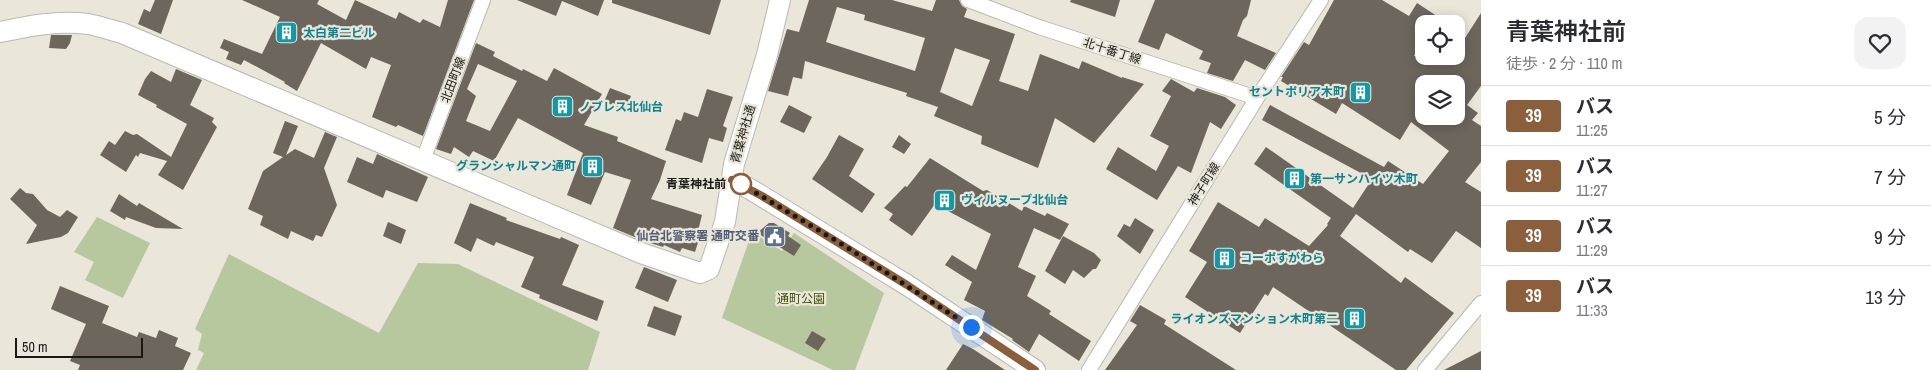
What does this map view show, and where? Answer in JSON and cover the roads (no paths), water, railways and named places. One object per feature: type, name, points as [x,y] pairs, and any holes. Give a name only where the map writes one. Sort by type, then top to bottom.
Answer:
[{"type":"street","name":"北田町線","points":[[423,160],[483,0]]},
{"type":"street","name":"青葉神社通","points":[[423,160],[641,253],[690,271],[700,273],[710,269],[725,222],[734,164],[767,54],[780,0]]},
{"type":"street","name":"北十番丁線","points":[[968,0],[1039,27],[1257,98]]},
{"type":"street","name":"神子町線","points":[[1089,370],[1257,98],[1321,0]]},
{"type":"street","points":[[0,32],[31,25],[62,22],[89,24],[122,33],[423,160]]},
{"type":"street","points":[[732,180],[907,285],[1035,370]]},
{"type":"street","points":[[1425,370],[1481,303]]},
{"type":"place","name":"太白第二ビル","points":[[287,33]]},
{"type":"place","name":"セントポリア木町","points":[[1361,92]]},
{"type":"place","name":"ノブレス北仙台","points":[[563,107]]},
{"type":"place","name":"グランシャルマン通町","points":[[592,166]]},
{"type":"place","name":"第一サンハイツ木町","points":[[1294,179]]},
{"type":"place","name":"青葉神社前","points":[[741,184]]},
{"type":"place","name":"ヴィルヌーブ北仙台","points":[[945,200]]},
{"type":"place","name":"仙台北警察署 通町交番","points":[[775,236]]},
{"type":"place","name":"コーポすがわら","points":[[1224,258]]},
{"type":"place","name":"ライオンズマンション木町第二","points":[[1354,319]]},
{"type":"park label","name":"通町公園","points":[[801,299]]}]
